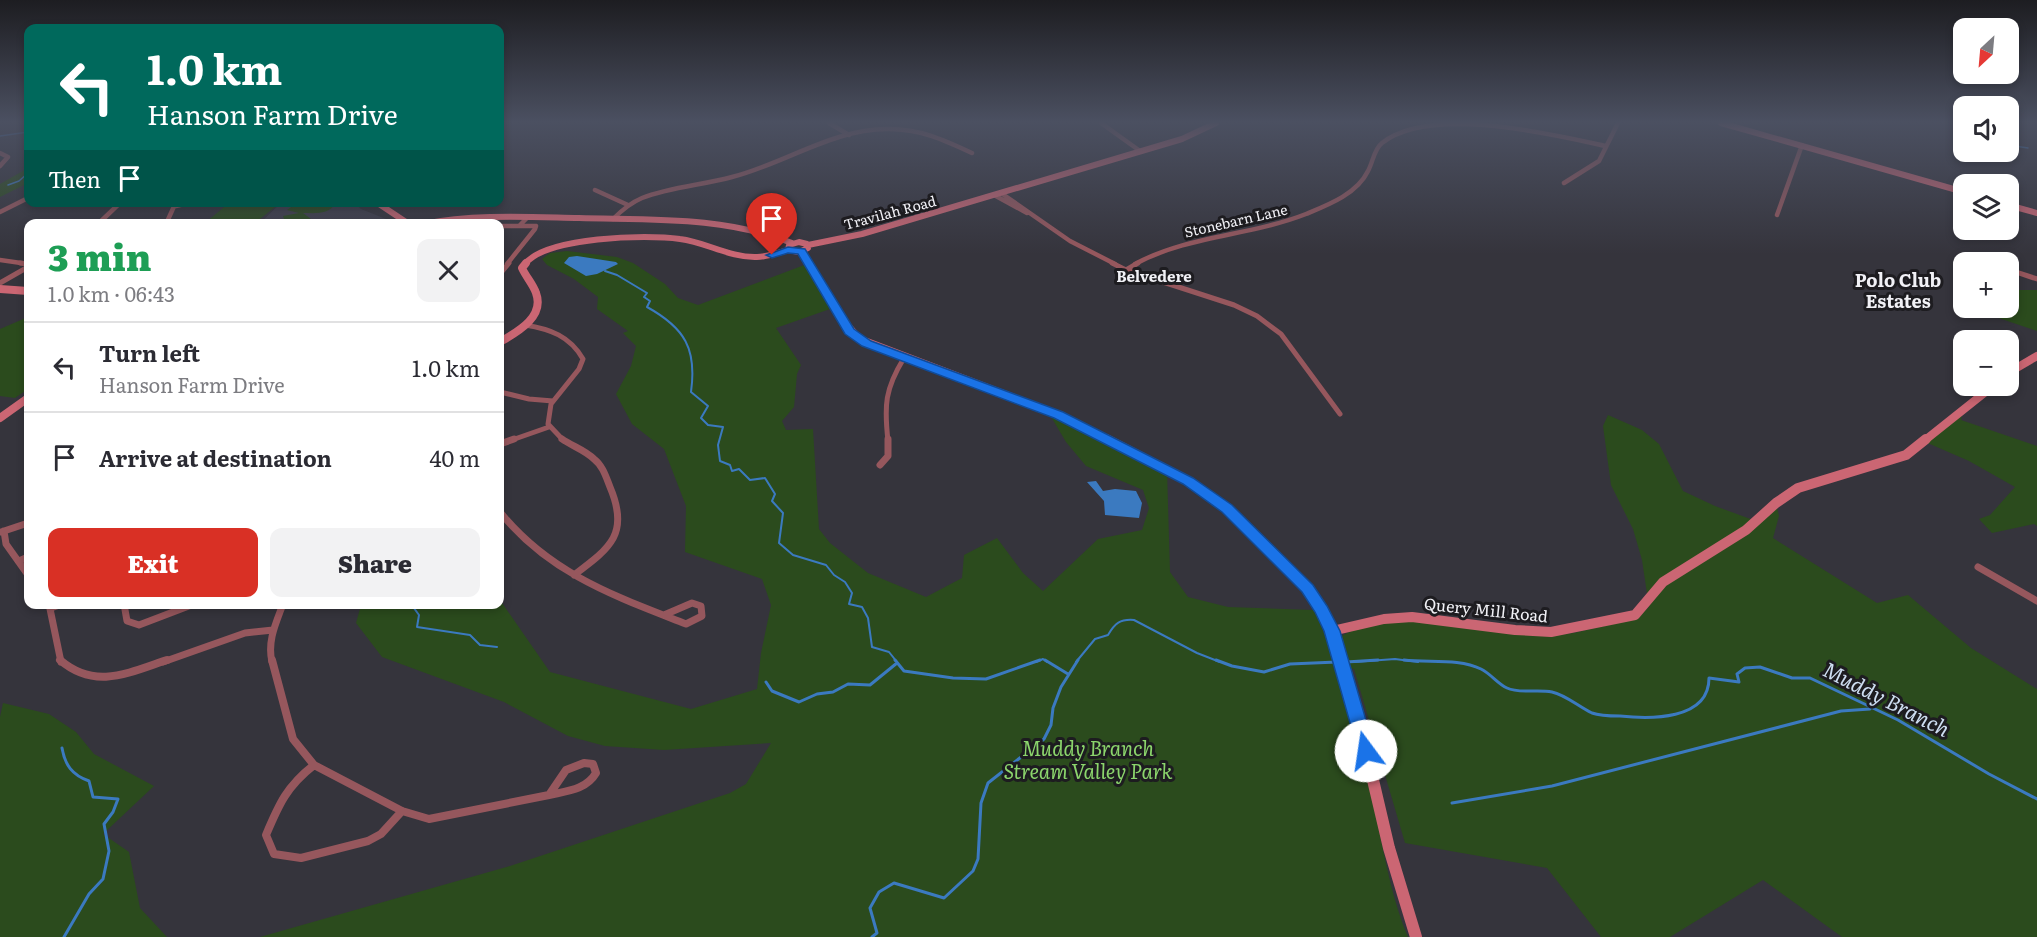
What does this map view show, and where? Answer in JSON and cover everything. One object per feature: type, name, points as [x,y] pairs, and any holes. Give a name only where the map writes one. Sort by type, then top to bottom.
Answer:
[{"type":"street","points":[[613,219],[628,205],[656,194],[734,177],[762,167]]},
{"type":"street","name":"Travilah Road","points":[[790,247],[802,242],[805,249],[862,234],[1088,167]]},
{"type":"street","name":"Stonebarn Lane","points":[[1126,270],[1175,246],[1276,224],[1333,201],[1353,189],[1365,177],[1369,167]]},
{"type":"street","points":[[1564,183],[1593,167]]},
{"type":"street","points":[[1777,215],[1794,167]]},
{"type":"street","points":[[1877,167],[1953,189]]},
{"type":"street","points":[[595,189],[628,205]]},
{"type":"street","points":[[998,194],[1020,211],[1027,213],[1070,241],[1126,270],[1234,305],[1266,322],[1281,334],[1340,414]]},
{"type":"street","points":[[0,212],[24,200]]},
{"type":"street","points":[[103,219],[116,207]]},
{"type":"street","points":[[384,207],[402,219]]},
{"type":"street","points":[[2019,208],[2037,213]]},
{"type":"street","points":[[462,219],[477,217],[613,219],[726,224],[780,237],[790,247]]},
{"type":"street","points":[[519,226],[526,218]]},
{"type":"street","points":[[504,226],[536,226],[504,269]]},
{"type":"street","points":[[504,339],[525,326],[537,312],[539,304],[537,295],[522,268],[523,262],[535,253],[551,246],[664,237],[705,244],[751,257],[790,247]]},
{"type":"street","points":[[805,249],[849,331],[867,344],[1059,415],[1137,454],[1207,493],[1227,508],[1308,589],[1332,631],[1361,729],[1389,848],[1416,937]]},
{"type":"street","points":[[0,260],[24,264]]},
{"type":"street","points":[[0,283],[24,268]]},
{"type":"street","points":[[2019,273],[2037,279]]},
{"type":"street","points":[[0,289],[24,291]]},
{"type":"street","points":[[525,326],[554,332],[569,339],[578,348],[583,359],[579,369],[553,401],[548,424],[563,442],[600,464],[613,493],[621,520],[619,530],[610,545],[574,575]]},
{"type":"street","points":[[2019,367],[2037,356]]},
{"type":"street","points":[[880,465],[888,456],[889,450],[885,394],[892,375],[904,358]]},
{"type":"street","points":[[504,393],[529,399],[553,401]]},
{"type":"street","name":"Query Mill Road","points":[[1332,631],[1384,619],[1412,617],[1515,630],[1551,632],[1635,615],[1663,582],[1746,530],[1776,503],[1798,488],[1826,477],[1906,455],[1980,396]]},
{"type":"street","points":[[0,418],[24,401]]},
{"type":"street","points":[[504,443],[549,427]]},
{"type":"street","points":[[504,517],[526,542],[594,586],[664,615],[686,624],[702,616],[703,610],[701,606],[692,603],[664,615]]},
{"type":"street","points":[[24,524],[2,532],[6,544],[24,569]]},
{"type":"street","points":[[19,561],[24,559]]},
{"type":"street","points":[[1978,567],[2037,601]]},
{"type":"street","points":[[51,609],[60,661],[87,677],[124,675],[245,633],[273,630]]},
{"type":"street","points":[[125,609],[127,621],[139,625],[182,609]]},
{"type":"street","points":[[281,609],[273,630],[269,650],[293,739],[314,765],[402,811],[429,819],[549,795],[591,783],[596,773],[592,764],[580,762],[567,767],[549,795]]},
{"type":"street","points":[[314,765],[293,780],[285,789],[266,836],[274,855],[301,858],[368,841],[381,834],[402,811]]},
{"type":"shaded area","points":[[277,207],[359,207],[386,219],[264,219]]},
{"type":"green space","points":[[24,170],[24,185],[0,197],[0,184]]},
{"type":"green space","points":[[224,207],[275,207],[260,219],[210,219]]},
{"type":"green space","points":[[291,207],[333,207],[317,213],[303,213],[311,219],[284,219],[283,216],[299,213],[287,210]]},
{"type":"green space","name":"Muddy Branch Stream Valley Park","points":[[567,251],[617,257],[633,263],[665,284],[678,298],[698,305],[807,264],[830,309],[776,328],[801,365],[797,374],[794,407],[782,421],[786,430],[813,429],[819,529],[830,543],[868,573],[926,597],[962,578],[964,555],[997,538],[1023,573],[1043,591],[1098,539],[1142,530],[1149,508],[1143,490],[1086,466],[1066,442],[1047,410],[1167,470],[1170,572],[1188,597],[1228,607],[1314,610],[1335,662],[1352,716],[1390,882],[1408,937],[260,937],[510,866],[730,793],[746,784],[771,743],[664,750],[605,746],[568,736],[504,702],[382,657],[356,623],[360,609],[504,609],[504,606],[550,672],[691,709],[757,689],[761,653],[771,605],[762,579],[685,552],[686,506],[664,449],[632,424],[616,394],[631,366],[636,346],[623,333],[628,331],[597,309],[598,297],[574,279],[547,265],[542,259],[550,253]]},
{"type":"green space","points":[[2019,290],[2037,290],[2037,331],[1999,318],[2019,318]]},
{"type":"green space","points":[[24,319],[24,392],[15,398],[0,396],[0,329]]},
{"type":"green space","points":[[1963,409],[1961,420],[2037,446],[2037,526],[2034,524],[1992,533],[1979,519],[1990,515],[2015,487],[1969,461],[1923,441]]},
{"type":"green space","points":[[1608,415],[1642,430],[1659,444],[1683,491],[1756,521],[1776,503],[1779,516],[1773,538],[1877,603],[1908,595],[1971,648],[2037,689],[2037,937],[1842,937],[1763,880],[1670,937],[1601,937],[1547,868],[1405,843],[1354,669],[1348,668],[1340,637],[1363,627],[1389,622],[1416,621],[1529,634],[1560,635],[1634,618],[1644,612],[1649,607],[1642,560],[1633,529],[1611,485],[1603,426]]},
{"type":"green space","points":[[3,703],[49,714],[76,732],[94,754],[154,786],[103,834],[129,852],[140,908],[167,937],[0,937],[0,717]]},
{"type":"water","points":[[577,256],[618,264],[597,274],[586,276],[564,263],[569,257]]},
{"type":"water","points":[[1096,481],[1103,491],[1115,489],[1136,491],[1142,503],[1139,518],[1105,515],[1104,501],[1087,482]]},
{"type":"waterway","points":[[8,185],[24,177]]},
{"type":"waterway","points":[[605,271],[617,275],[647,293],[644,297],[650,301],[647,307],[671,323],[685,341],[692,364],[691,392],[708,406],[701,418],[708,425],[723,427],[718,445],[720,461],[730,465],[732,471],[739,469],[750,480],[765,478],[775,494],[772,501],[783,513],[779,543],[793,555],[826,565],[834,575],[845,582],[852,593],[849,604],[862,607],[868,618],[872,647],[889,652],[897,662]]},
{"type":"waterway","points":[[415,609],[419,615],[417,627],[470,635],[480,645],[497,647]]},
{"type":"waterway","name":"Muddy Branch","points":[[1076,662],[1095,639],[1108,635],[1121,621],[1129,620],[1134,620],[1197,653],[1220,662]]},
{"type":"waterway","points":[[1036,662],[1043,659],[1047,662]]},
{"type":"waterway","name":"Muddy Branch","points":[[1354,662],[1395,659],[1418,662]]},
{"type":"waterway","points":[[895,660],[904,671],[953,678],[986,679],[1040,660]]},
{"type":"waterway","points":[[1045,660],[1068,674]]},
{"type":"waterway","name":"Muddy Branch","points":[[872,937],[877,933],[870,908],[879,892],[894,883],[944,898],[973,871],[978,859],[981,803],[988,783],[1044,739],[1051,725],[1053,708],[1061,687],[1078,660]]},
{"type":"waterway","name":"Muddy Branch","points":[[1216,660],[1232,666],[1264,672],[1290,664],[1337,662]]},
{"type":"waterway","name":"Muddy Branch","points":[[1346,662],[1378,660]]},
{"type":"waterway","name":"Muddy Branch","points":[[1404,660],[1463,663],[1481,669],[1512,690],[1552,692],[1598,715],[1646,717],[1661,717],[1688,710],[1699,702],[1706,692],[1709,678],[1739,682],[1737,674],[1745,668],[1760,667],[1792,678],[1810,678],[1898,720],[1989,774],[2037,799]]},
{"type":"waterway","points":[[766,682],[772,691],[799,702],[817,694],[833,692],[848,684],[870,685],[897,663]]},
{"type":"waterway","points":[[1452,803],[1552,786],[1841,711],[1870,709]]},
{"type":"waterway","points":[[62,748],[70,769],[89,781],[93,797],[118,799],[113,812],[104,824],[109,851],[103,879],[89,894],[64,937]]},
{"type":"district","name":"Belvedere","points":[[1154,277]]},
{"type":"district","name":"Polo Club Estates","points":[[1898,291]]},
{"type":"route","points":[[772,255],[788,250],[801,252],[810,262],[849,331],[867,344],[1059,415],[1188,481],[1227,508],[1308,589],[1322,610],[1332,631],[1366,751]]}]
